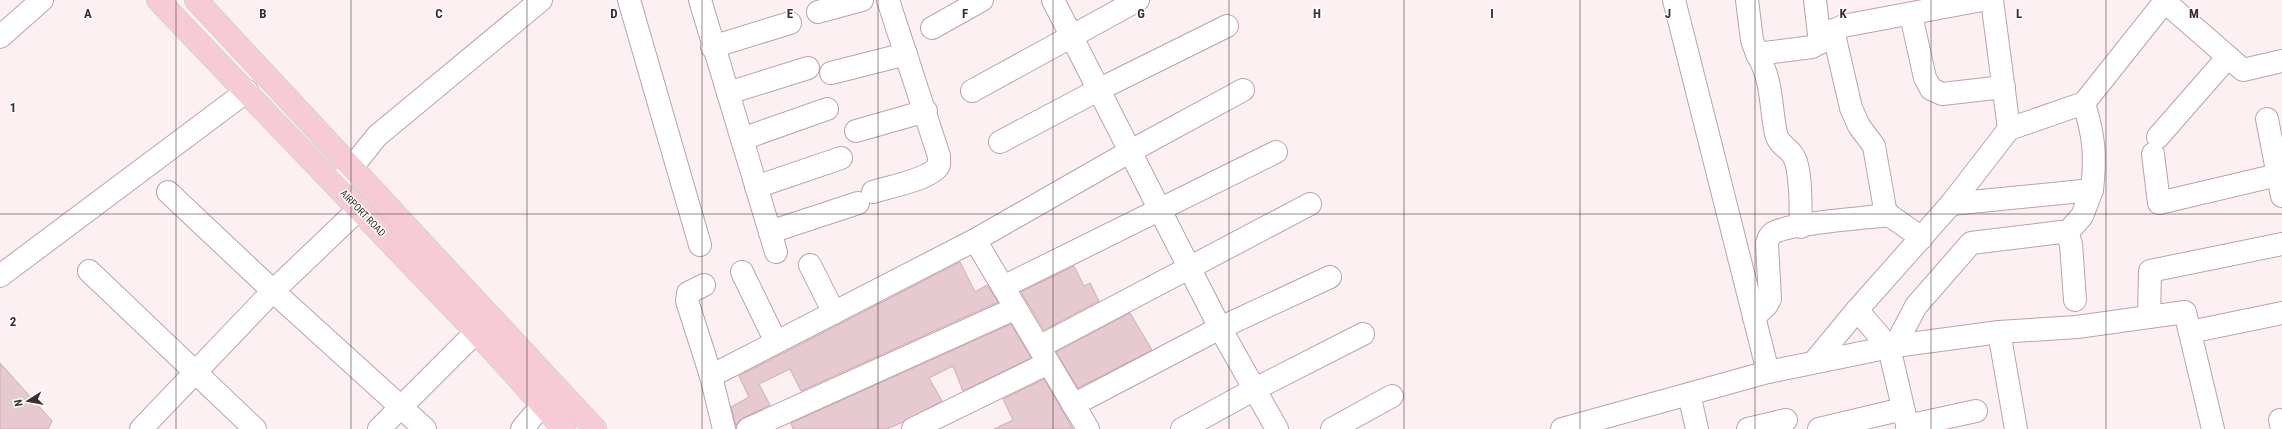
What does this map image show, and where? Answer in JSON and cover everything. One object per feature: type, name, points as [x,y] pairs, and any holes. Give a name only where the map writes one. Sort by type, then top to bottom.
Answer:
[{"type":"main road","name":"AIRPORT ROAD","points":[[158,0],[247,91],[476,332],[564,429]]},
{"type":"main road","points":[[196,0],[595,429]]},
{"type":"street","points":[[337,186],[377,136],[541,0]]},
{"type":"street","points":[[629,0],[700,244]]},
{"type":"street","points":[[700,0],[712,47],[728,94],[773,242],[865,197],[921,177],[937,168],[940,156],[888,0]]},
{"type":"street","points":[[818,12],[862,0]]},
{"type":"street","points":[[1053,0],[1188,267],[1220,328],[1277,429]]},
{"type":"street","points":[[972,91],[1138,0]]},
{"type":"street","points":[[1674,0],[1768,372]]},
{"type":"street","points":[[1747,0],[1752,40],[1757,54],[1766,70],[1769,82],[1776,135],[1782,146],[1790,152],[1797,164],[1800,227]]},
{"type":"street","points":[[1815,0],[1851,108],[1859,126],[1874,146],[1882,202],[1889,215],[1922,238]]},
{"type":"street","points":[[0,20],[40,1]]},
{"type":"street","points":[[0,37],[40,1]]},
{"type":"street","points":[[1757,54],[1804,49],[1827,36],[1911,15],[1980,1],[2004,87],[2009,129]]},
{"type":"street","points":[[1814,362],[1857,310],[1951,204],[2009,129],[2084,103],[2165,1],[2242,70],[2282,61]]},
{"type":"street","points":[[932,28],[973,2]]},
{"type":"street","points":[[1911,15],[1925,78],[1931,89],[1942,94],[2004,87]]},
{"type":"street","points":[[712,47],[790,23]]},
{"type":"street","points":[[1000,142],[1098,90],[1227,26]]},
{"type":"street","points":[[831,73],[906,54]]},
{"type":"street","points":[[2228,58],[2156,146],[2158,203],[2280,174]]},
{"type":"street","points":[[728,94],[808,68]]},
{"type":"street","points":[[711,376],[975,240],[1129,152],[1243,90]]},
{"type":"street","points":[[0,276],[247,91]]},
{"type":"street","points":[[2066,233],[2082,216],[2092,190],[2096,161],[2094,134],[2084,103]]},
{"type":"street","points":[[742,139],[827,109]]},
{"type":"street","points":[[856,131],[926,111]]},
{"type":"street","points":[[2267,119],[2280,174],[2282,196]]},
{"type":"street","points":[[1003,287],[1276,152]]},
{"type":"street","points":[[756,187],[841,158]]},
{"type":"street","points":[[1951,204],[2092,190]]},
{"type":"street","points":[[168,192],[273,291],[425,429]]},
{"type":"street","points":[[913,429],[1044,355],[1188,267],[1310,204]]},
{"type":"street","points":[[141,429],[273,291],[359,209]]},
{"type":"street","points":[[1754,317],[1766,306],[1770,299],[1769,238],[1780,230],[1889,215]]},
{"type":"street","points":[[1892,347],[1916,306],[1971,243],[2061,232],[2066,233]]},
{"type":"street","points":[[2066,233],[2071,244],[2075,300]]},
{"type":"street","points":[[975,240],[1073,405],[1082,427]]},
{"type":"street","points":[[2149,317],[2150,271],[2282,244]]},
{"type":"street","points":[[810,265],[834,313]]},
{"type":"street","points":[[89,271],[255,429]]},
{"type":"street","points":[[742,272],[776,342]]},
{"type":"street","points":[[1073,405],[1220,328],[1330,277]]},
{"type":"street","points":[[704,286],[688,293],[687,301],[711,376],[724,429]]},
{"type":"street","points":[[748,429],[1016,308]]},
{"type":"street","points":[[1857,310],[1892,347],[1906,421]]},
{"type":"street","points":[[1562,429],[1768,372],[1892,347],[1999,332],[2077,327],[2185,312],[2213,429]]},
{"type":"street","points":[[2190,332],[2282,313]]},
{"type":"street","points":[[379,429],[476,332]]},
{"type":"street","points":[[1999,332],[2016,429]]},
{"type":"street","points":[[1182,429],[1255,389],[1363,334]]},
{"type":"street","points":[[1689,394],[1697,429]]},
{"type":"street","points":[[1332,429],[1392,396]]},
{"type":"street","points":[[522,429],[542,405]]},
{"type":"street","points":[[1819,429],[1906,421],[1976,410]]},
{"type":"street","points":[[1748,429],[1786,420]]},
{"type":"building","points":[[960,262],[975,292],[987,285],[998,302],[801,391],[790,369],[759,384],[770,405],[743,418],[736,426],[731,407],[749,397],[739,376]]},
{"type":"building","points":[[1074,266],[1084,286],[1090,283],[1099,301],[1044,330],[1021,292]]},
{"type":"building","points":[[1130,313],[1152,350],[1078,388],[1056,352]]},
{"type":"building","points":[[1011,324],[1031,358],[963,391],[953,366],[929,378],[942,401],[903,422],[887,429],[793,429],[791,423]]},
{"type":"building","points":[[0,363],[52,421],[48,429],[0,429]]},
{"type":"building","points":[[1044,379],[1073,429],[994,429],[1013,420],[1003,399]]}]
